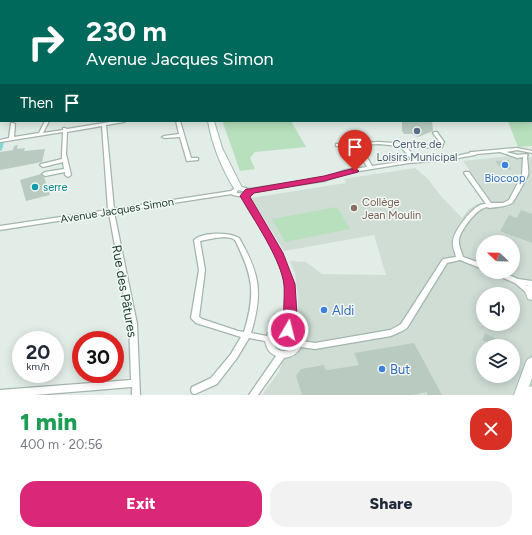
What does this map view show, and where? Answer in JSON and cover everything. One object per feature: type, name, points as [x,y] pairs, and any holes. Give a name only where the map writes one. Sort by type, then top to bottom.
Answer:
[{"type":"street","points":[[41,133],[46,122]]},
{"type":"street","points":[[0,141],[65,129],[117,122]]},
{"type":"street","points":[[178,122],[189,160],[196,159]]},
{"type":"street","points":[[211,122],[214,140],[236,190],[247,194],[324,179],[346,172],[370,168],[447,159],[475,154],[502,152],[528,155]]},
{"type":"street","points":[[8,139],[13,124]]},
{"type":"street","name":"Rue des Pâtures","points":[[104,124],[111,211],[133,324],[136,395]]},
{"type":"street","points":[[45,174],[68,172],[64,154],[65,129]]},
{"type":"street","points":[[338,145],[357,145],[362,143],[433,147],[440,146],[441,140],[436,133]]},
{"type":"street","points":[[164,137],[182,135]]},
{"type":"street","points":[[357,145],[370,168]]},
{"type":"street","points":[[402,145],[415,162]]},
{"type":"street","points":[[513,153],[514,148],[532,152]]},
{"type":"street","points":[[523,150],[528,155]]},
{"type":"street","points":[[513,153],[525,164]]},
{"type":"street","points":[[460,258],[456,245],[456,239],[474,211],[484,206],[507,204],[511,201],[524,177],[525,164],[528,155]]},
{"type":"street","points":[[43,165],[65,160]]},
{"type":"street","points":[[467,173],[490,206]]},
{"type":"street","name":"Avenue Jacques Simon","points":[[0,228],[236,190]]},
{"type":"street","points":[[247,194],[280,257],[290,284],[291,315],[288,330]]},
{"type":"street","points":[[195,390],[214,381],[234,356],[247,335],[253,318],[256,293],[253,270],[248,257],[234,236],[201,238],[196,240],[202,270],[195,318],[238,334],[247,335],[269,339]]},
{"type":"street","points":[[299,344],[315,346],[391,333],[404,326],[445,261],[460,258],[476,264]]},
{"type":"street","points":[[512,279],[532,289]]},
{"type":"street","points":[[517,281],[532,289]]},
{"type":"street","points":[[288,330],[296,336],[299,344],[295,351],[286,355],[281,355],[272,350],[268,343],[274,332],[288,330]]},
{"type":"street","points":[[253,395],[281,355]]},
{"type":"street","points":[[520,395],[532,362]]},
{"type":"street","points":[[0,394],[136,383]]},
{"type":"street","points":[[531,395],[532,391]]},
{"type":"shaded area","points":[[511,156],[532,157],[532,395],[262,395],[279,372],[298,320],[298,297],[295,273],[290,261],[306,262],[322,274],[386,275],[374,235],[284,251],[251,198],[346,183],[344,179],[415,168],[428,179],[441,196],[462,218],[469,209],[477,204],[492,202],[463,161]]},
{"type":"green space","points":[[292,122],[306,147],[255,152],[250,158],[255,169],[240,171],[223,123]]},
{"type":"green space","points":[[508,122],[532,122],[532,146],[518,147]]},
{"type":"green space","points":[[337,207],[350,229],[285,242],[272,219]]},
{"type":"building","points":[[402,122],[432,122],[433,131],[418,137],[412,134],[404,134],[402,131]]},
{"type":"building","name":"serre","points":[[18,145],[17,149],[25,148],[24,151],[45,149],[42,162],[0,170],[0,152],[13,150],[14,146]]},
{"type":"building","name":"Biocoop","points":[[509,160],[511,170],[501,168],[495,161]]},
{"type":"building","name":"serre","points":[[41,174],[44,177],[50,195],[26,201],[20,180]]},
{"type":"building","points":[[521,210],[532,214],[532,243],[520,238],[520,235],[511,235],[500,231],[509,215],[517,218]]},
{"type":"building","points":[[485,333],[497,339],[482,339]]},
{"type":"building","name":"But","points":[[414,343],[442,395],[427,395],[427,392],[413,395],[302,395],[296,376],[301,369],[324,365],[325,369],[328,370],[359,365],[354,353]]},
{"type":"waterway","points":[[0,140],[2,142],[0,150]]},
{"type":"place","name":"Centre de Loisirs Municipal","points":[[417,131]]},
{"type":"place","name":"Biocoop","points":[[505,165]]},
{"type":"place","name":"serre","points":[[35,187]]},
{"type":"place","name":"Collège Jean Moulin","points":[[354,208]]},
{"type":"place","name":"Aldi","points":[[324,310]]},
{"type":"place","name":"But","points":[[382,369]]},
{"type":"route","points":[[288,330],[291,315],[290,284],[283,263],[273,243],[245,196],[250,194],[249,191],[324,179],[341,173],[355,171]]}]
